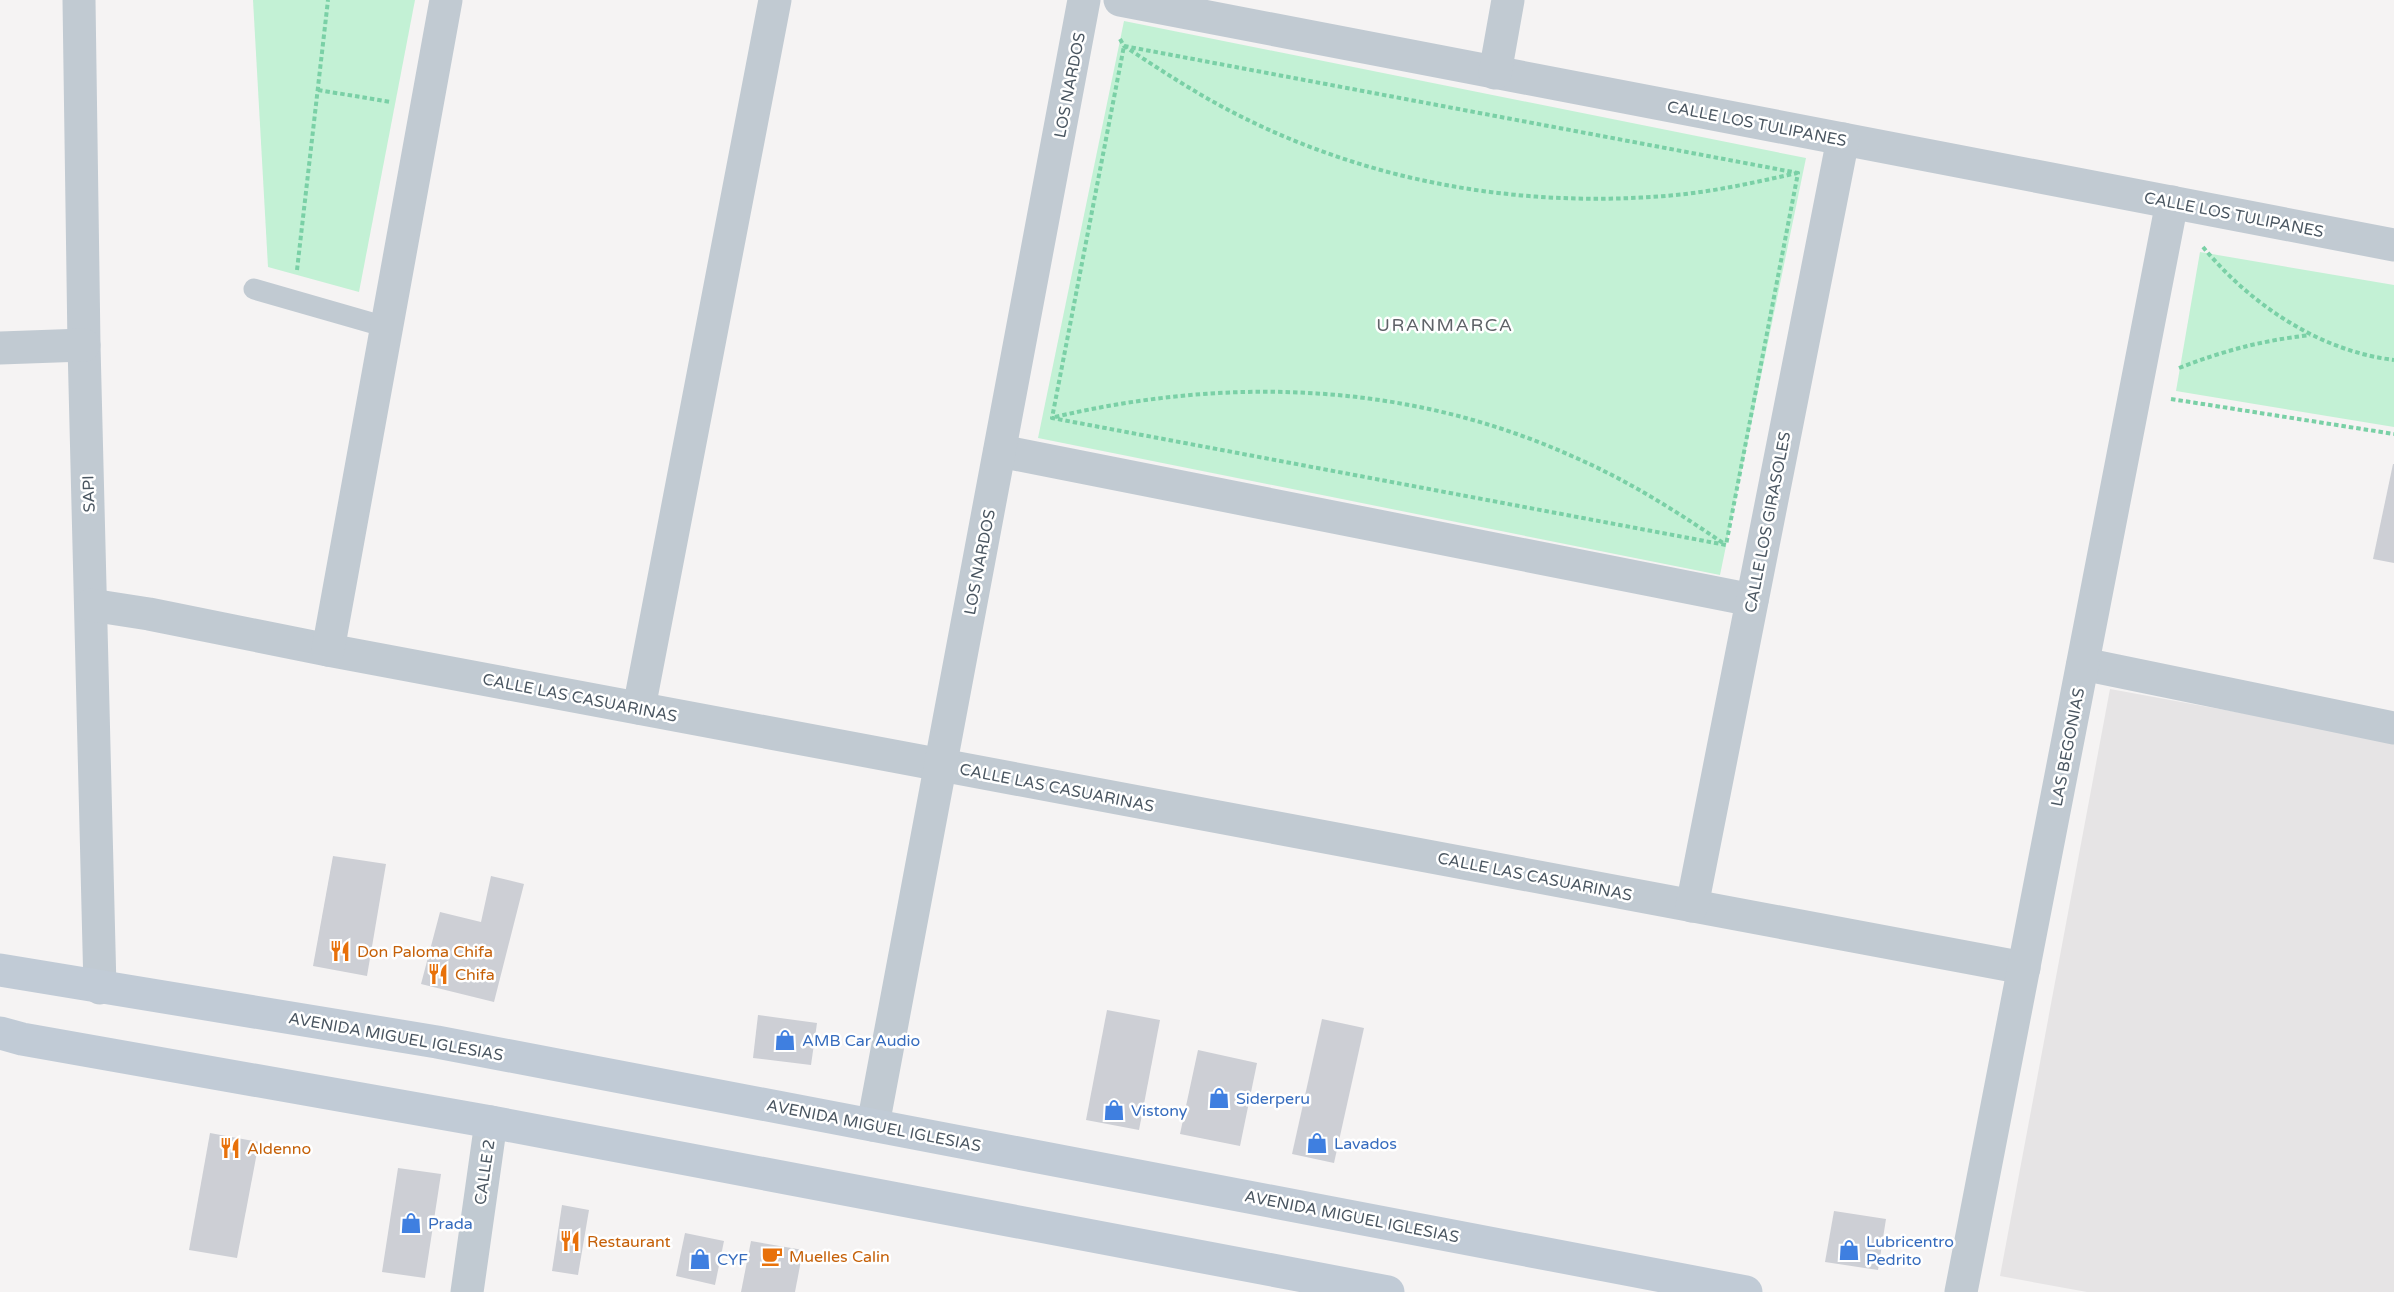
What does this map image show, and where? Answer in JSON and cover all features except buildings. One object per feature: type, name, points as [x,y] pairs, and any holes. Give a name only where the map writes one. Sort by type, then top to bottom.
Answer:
[{"type":"main road","name":"AVENIDA MIGUEL IGLESIAS","points":[[0,970],[437,1042],[1746,1292]]},
{"type":"main road","points":[[0,1033],[22,1039],[491,1122],[1388,1292]]},
{"type":"street","name":"SAPI","points":[[79,0],[84,345],[100,988]]},
{"type":"street","points":[[328,650],[446,0]]},
{"type":"street","points":[[639,708],[775,0]]},
{"type":"street","name":"LOS NARDOS","points":[[873,1125],[1084,0]]},
{"type":"street","name":"CALLE LOS TULIPANES","points":[[1120,0],[2394,244]]},
{"type":"street","points":[[1495,73],[1508,0]]},
{"type":"street","name":"CALLE LOS GIRASOLES","points":[[1692,906],[1843,139]]},
{"type":"street","name":"LAS BEGONIAS","points":[[1961,1292],[2172,202]]},
{"type":"street","points":[[0,348],[84,345]]},
{"type":"street","points":[[1000,451],[1752,600]]},
{"type":"street","name":"CALLE LAS CASUARINAS","points":[[91,605],[149,614],[328,650],[2024,968]]},
{"type":"street","points":[[2083,664],[2394,728]]},
{"type":"street","name":"CALLE 2","points":[[467,1292],[491,1122]]},
{"type":"lane","points":[[254,289],[386,327]]},
{"type":"path","points":[[294,300],[328,0]]},
{"type":"path","points":[[1118,37],[1124,46],[1181,84],[1240,117],[1292,140],[1368,167],[1434,184],[1514,196],[1616,199],[1688,194],[1738,186],[1798,173],[1843,139]]},
{"type":"path","points":[[1052,418],[1124,46]]},
{"type":"path","points":[[1124,46],[1798,173]]},
{"type":"path","points":[[318,90],[428,108]]},
{"type":"path","points":[[1726,545],[1798,173]]},
{"type":"path","points":[[2172,202],[2193,235],[2217,265],[2246,292],[2277,315],[2311,334],[2348,349],[2394,360]]},
{"type":"path","points":[[2135,393],[2177,369],[2220,352],[2265,340],[2311,334]]},
{"type":"path","points":[[1000,451],[1052,418],[1109,404],[1169,396],[1228,391],[1287,391],[1323,393],[1405,404],[1463,417],[1519,434],[1574,456],[1626,482],[1726,545],[1752,600]]},
{"type":"path","points":[[2135,393],[2394,434]]},
{"type":"path","points":[[1052,418],[1726,545]]},
{"type":"shaded area","points":[[2110,689],[2394,741],[2394,1292],[2087,1292],[2000,1276]]},
{"type":"green space","points":[[253,0],[415,0],[359,292],[268,267]]},
{"type":"green space","points":[[1124,21],[1806,158],[1720,575],[1038,438]]},
{"type":"green space","points":[[2200,252],[2394,285],[2394,427],[2176,391]]},
{"type":"place","name":"Don Paloma Chifa","points":[[340,951]]},
{"type":"place","name":"Chifa","points":[[438,974]]},
{"type":"place","name":"AMB Car Audio","points":[[785,1040]]},
{"type":"place","name":"Siderperu","points":[[1219,1098]]},
{"type":"place","name":"Vistony","points":[[1114,1110]]},
{"type":"place","name":"Lavados","points":[[1317,1143]]},
{"type":"place","name":"Aldenno","points":[[230,1148]]},
{"type":"place","name":"Prada","points":[[411,1223]]},
{"type":"place","name":"Restaurant","points":[[570,1241]]},
{"type":"place","name":"Lubricentro Pedrito","points":[[1849,1250]]},
{"type":"place","name":"Muelles Calin","points":[[772,1256]]},
{"type":"place","name":"CYF","points":[[700,1259]]},
{"type":"district","name":"URANMARCA","points":[[1445,325]]}]
